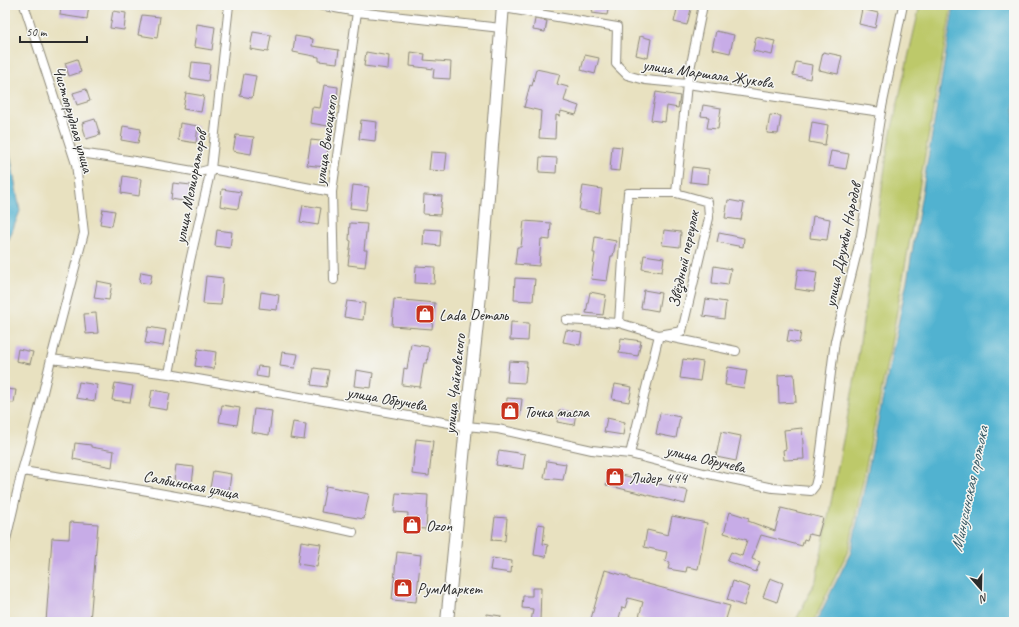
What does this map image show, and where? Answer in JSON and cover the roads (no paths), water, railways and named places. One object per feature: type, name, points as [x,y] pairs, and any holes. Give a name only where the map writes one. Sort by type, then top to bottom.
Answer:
[{"type":"main road","name":"улица Чайковского","points":[[447,622],[480,286],[503,6]]},
{"type":"street","name":"Чистопрудная улица","points":[[5,544],[22,471],[84,233],[76,164],[73,152],[24,5]]},
{"type":"street","name":"улица Мелиораторов","points":[[169,374],[190,261],[211,169],[229,5]]},
{"type":"street","points":[[319,5],[355,8],[501,28]]},
{"type":"street","name":"Звёздный переулок","points":[[676,193],[687,84],[703,5]]},
{"type":"street","name":"улица Дружбы Народов","points":[[811,491],[815,486],[818,474],[835,341],[861,236],[881,112],[903,5]]},
{"type":"street","name":"улица Маршала Жукова","points":[[503,6],[616,27],[616,64],[627,75],[645,80],[687,84],[881,112]]},
{"type":"street","name":"улица Высоцкого","points":[[334,280],[332,192],[355,8]]},
{"type":"street","points":[[73,152],[200,172],[211,169],[332,192]]},
{"type":"street","name":"Звёздный переулок","points":[[619,323],[628,193],[676,193],[708,202],[709,218],[682,331],[659,335]]},
{"type":"street","name":"Звёздный переулок","points":[[566,320],[619,323],[659,335],[736,351]]},
{"type":"street","points":[[630,454],[659,335]]},
{"type":"street","name":"улица Обручева","points":[[51,359],[169,374],[466,426],[498,429],[592,450],[630,454],[704,473],[773,488],[811,491]]},
{"type":"street","name":"Салбинская улица","points":[[22,471],[125,486],[286,516],[353,532]]},
{"type":"water","name":"Минусинская протока","points":[[954,5],[1014,5],[1014,622],[816,622],[851,552],[908,276]]},
{"type":"water","points":[[5,125],[20,211],[5,249]]},
{"type":"place","name":"Lada Dеталь","points":[[425,314]]},
{"type":"place","name":"Точка масла","points":[[510,411]]},
{"type":"place","name":"Лидер 444","points":[[615,477]]},
{"type":"place","name":"Ozon","points":[[412,525]]},
{"type":"place","name":"РумМаркет","points":[[403,588]]}]
